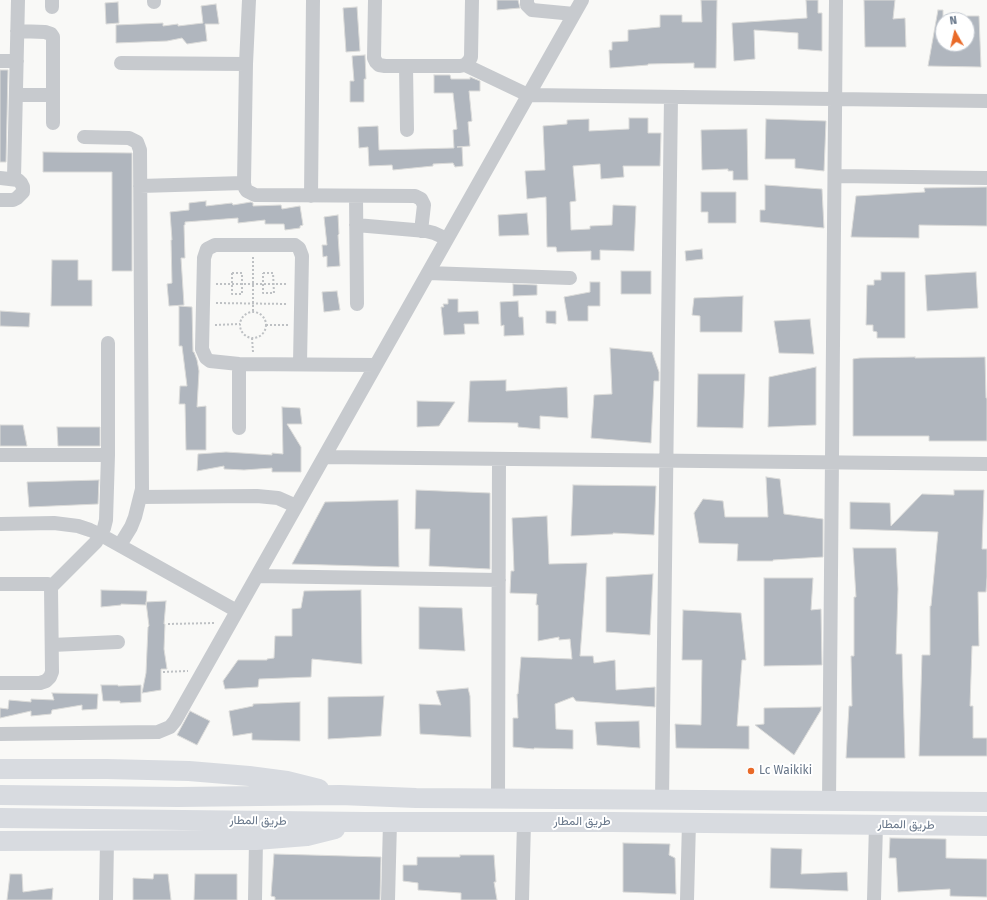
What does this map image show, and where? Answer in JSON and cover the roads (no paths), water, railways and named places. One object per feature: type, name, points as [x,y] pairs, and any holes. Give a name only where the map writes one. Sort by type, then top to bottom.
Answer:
[{"type":"highway","points":[[0,769],[107,769],[234,774],[287,781],[340,795]]},
{"type":"highway","name":"طريق المطار","points":[[0,795],[178,797],[340,795],[498,799],[987,802]]},
{"type":"highway","name":"طريق المطار","points":[[0,818],[366,822],[688,822],[987,826]]},
{"type":"highway","points":[[0,841],[256,840],[307,836],[366,822]]},
{"type":"street","points":[[14,178],[18,0]]},
{"type":"street","points":[[250,0],[246,64],[245,188],[250,194],[418,197],[424,205],[421,231]]},
{"type":"street","points":[[311,196],[313,0]]},
{"type":"street","points":[[374,0],[374,58],[379,65],[465,65],[528,95],[987,101]]},
{"type":"street","points":[[465,65],[471,57],[472,0]]},
{"type":"street","points":[[527,0],[527,5],[532,10],[574,14]]},
{"type":"street","points":[[0,734],[158,732],[170,727],[175,721],[582,0]]},
{"type":"street","points":[[829,801],[836,176],[836,0]]},
{"type":"street","points":[[17,31],[45,32],[51,34],[53,37],[53,123]]},
{"type":"street","points":[[0,61],[17,62]]},
{"type":"street","points":[[120,63],[246,64]]},
{"type":"street","points":[[406,66],[407,130]]},
{"type":"street","points":[[16,95],[53,95]]},
{"type":"street","points":[[662,800],[671,97]]},
{"type":"street","points":[[84,137],[129,138],[137,142],[140,150],[142,489],[131,527],[120,545]]},
{"type":"street","points":[[836,176],[987,178]]},
{"type":"street","points":[[0,178],[14,178],[18,180],[21,183],[22,192],[20,196],[13,200],[0,200]]},
{"type":"street","points":[[140,186],[244,183]]},
{"type":"street","points":[[356,196],[357,304]]},
{"type":"street","points":[[356,225],[434,233],[447,239]]},
{"type":"street","points":[[300,363],[302,256],[299,248],[295,245],[215,245],[206,249],[204,258],[202,349],[206,358],[210,361],[215,363],[239,364],[300,363],[376,365]]},
{"type":"street","points":[[428,273],[570,278]]},
{"type":"street","points":[[0,683],[40,683],[46,681],[50,677],[52,672],[51,587],[96,542],[101,535],[106,520],[108,455],[108,343]]},
{"type":"street","points":[[239,364],[239,428]]},
{"type":"street","points":[[0,455],[108,455]]},
{"type":"street","points":[[324,458],[987,464]]},
{"type":"street","points":[[498,799],[499,459]]},
{"type":"street","points":[[140,497],[257,496],[278,498],[296,506]]},
{"type":"street","points":[[0,524],[60,523],[78,526],[101,535],[120,545],[234,617]]},
{"type":"street","points":[[257,576],[499,580]]},
{"type":"street","points":[[0,584],[48,584],[51,587]]},
{"type":"street","points":[[52,645],[118,642]]},
{"type":"street","points":[[388,900],[390,822]]},
{"type":"street","points":[[522,900],[524,822]]},
{"type":"street","points":[[687,900],[688,822]]},
{"type":"street","points":[[874,900],[876,824]]},
{"type":"street","points":[[106,900],[107,840]]},
{"type":"street","points":[[255,900],[256,840]]},
{"type":"place","name":"Lc Waikiki","points":[[751,771]]}]
